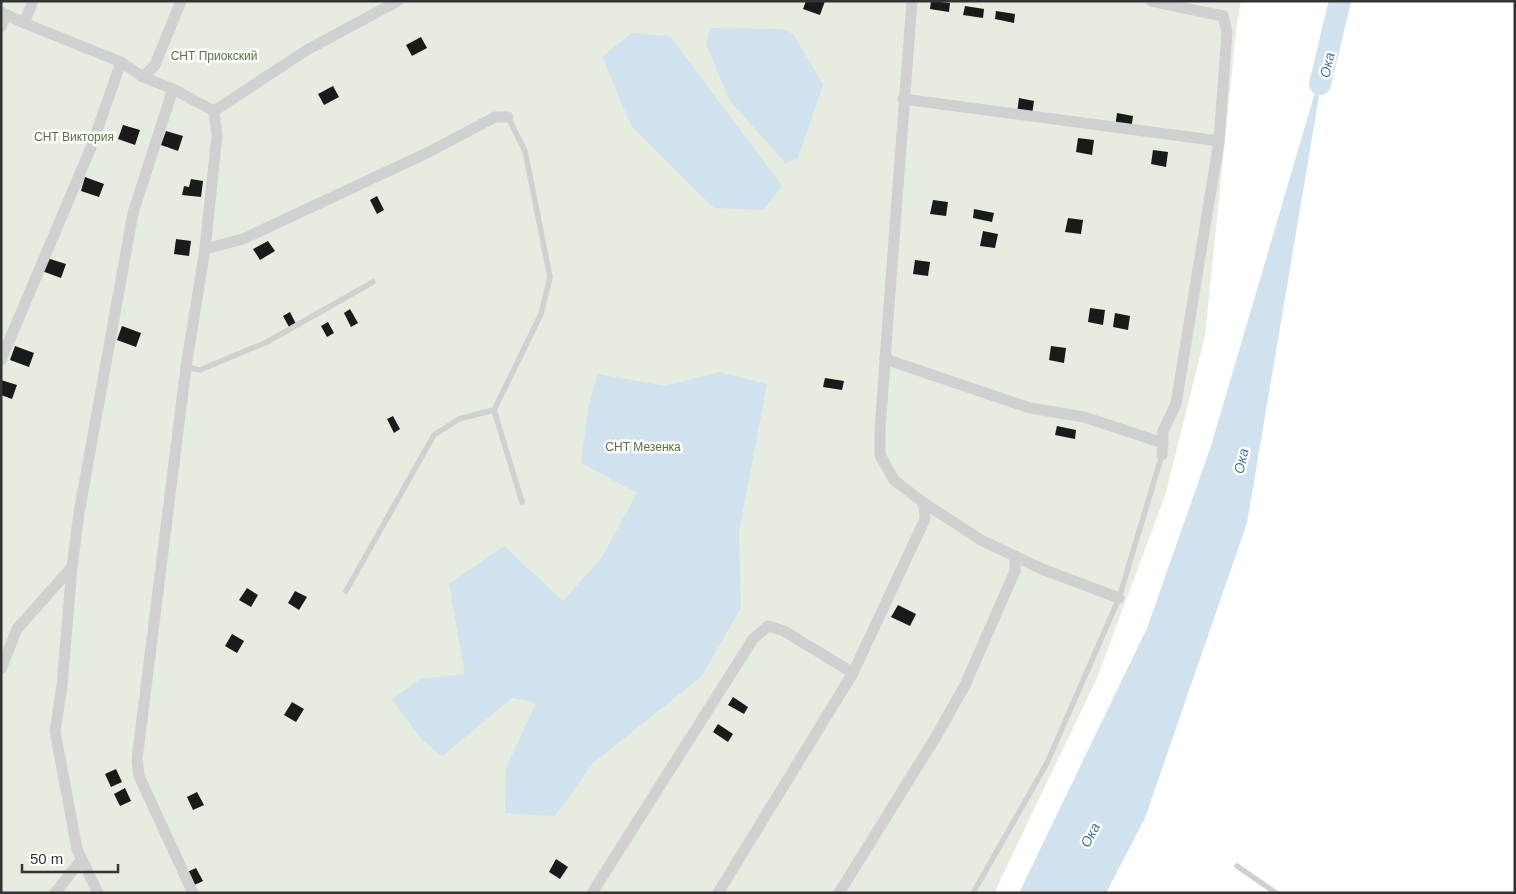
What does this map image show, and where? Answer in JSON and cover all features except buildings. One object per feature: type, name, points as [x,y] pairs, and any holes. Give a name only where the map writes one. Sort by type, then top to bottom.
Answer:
[{"type":"street","points":[[24,23],[33,1]]},
{"type":"street","points":[[143,77],[155,64],[181,1]]},
{"type":"street","points":[[214,110],[307,50],[398,1]]},
{"type":"street","points":[[912,1],[885,359],[880,455],[894,480],[924,503],[981,540],[1042,569],[1119,598]]},
{"type":"street","points":[[885,359],[1030,408],[1084,417],[1162,449],[1163,431],[1176,404],[1219,141],[1227,32],[1223,16],[1150,1]]},
{"type":"street","points":[[1,27],[4,14],[121,62],[143,77],[173,89],[214,110]]},
{"type":"street","points":[[1,360],[92,145],[121,62]]},
{"type":"street","points":[[98,893],[77,849],[55,731],[62,686],[72,567],[79,513],[133,213],[173,89]]},
{"type":"street","points":[[904,99],[1219,141]]},
{"type":"street","points":[[193,893],[139,776],[137,759],[186,367],[205,249],[217,135],[214,110]]},
{"type":"street","points":[[205,249],[243,239],[429,152],[494,117],[508,117]]},
{"type":"street","points":[[718,893],[854,673],[924,519],[924,503]]},
{"type":"street","points":[[839,893],[937,735],[965,685],[1015,571],[1015,556]]},
{"type":"street","points":[[1,669],[17,629],[72,567]]},
{"type":"street","points":[[592,893],[753,639],[768,626],[784,631],[854,673]]},
{"type":"street","points":[[54,893],[82,859]]},
{"type":"lane","points":[[508,117],[525,151],[550,277],[541,314],[494,410],[522,502]]},
{"type":"lane","points":[[186,367],[200,370],[267,342],[373,282]]},
{"type":"lane","points":[[346,591],[434,435],[458,419],[494,410]]},
{"type":"lane","points":[[973,893],[1047,763],[1119,598],[1162,449]]},
{"type":"lane","points":[[1237,866],[1276,893]]},
{"type":"green space","name":"СНТ Мезенка","points":[[1,1],[1241,1],[1237,23],[1205,336],[1166,493],[1097,678],[994,893],[1,893]]},
{"type":"water","points":[[710,28],[782,29],[793,34],[823,85],[798,158],[786,164],[730,101],[706,44]]},
{"type":"water","points":[[632,33],[670,36],[782,186],[763,210],[714,208],[632,127],[602,57]]},
{"type":"water","points":[[1326,55],[1247,523],[1145,818],[1106,893],[1019,893],[1147,628],[1211,446]]},
{"type":"water","points":[[719,372],[767,384],[739,532],[741,608],[701,677],[593,763],[555,816],[505,813],[506,768],[536,703],[512,698],[442,756],[422,740],[392,699],[420,679],[465,674],[449,584],[504,546],[563,601],[602,557],[637,493],[581,463],[588,408],[598,374],[665,386]]},
{"type":"waterway","name":"Ока","points":[[1320,84],[1340,1]]},
{"type":"park label","name":"СНТ Приокский","points":[[214,56]]},
{"type":"park label","name":"СНТ Виктория","points":[[74,137]]}]
